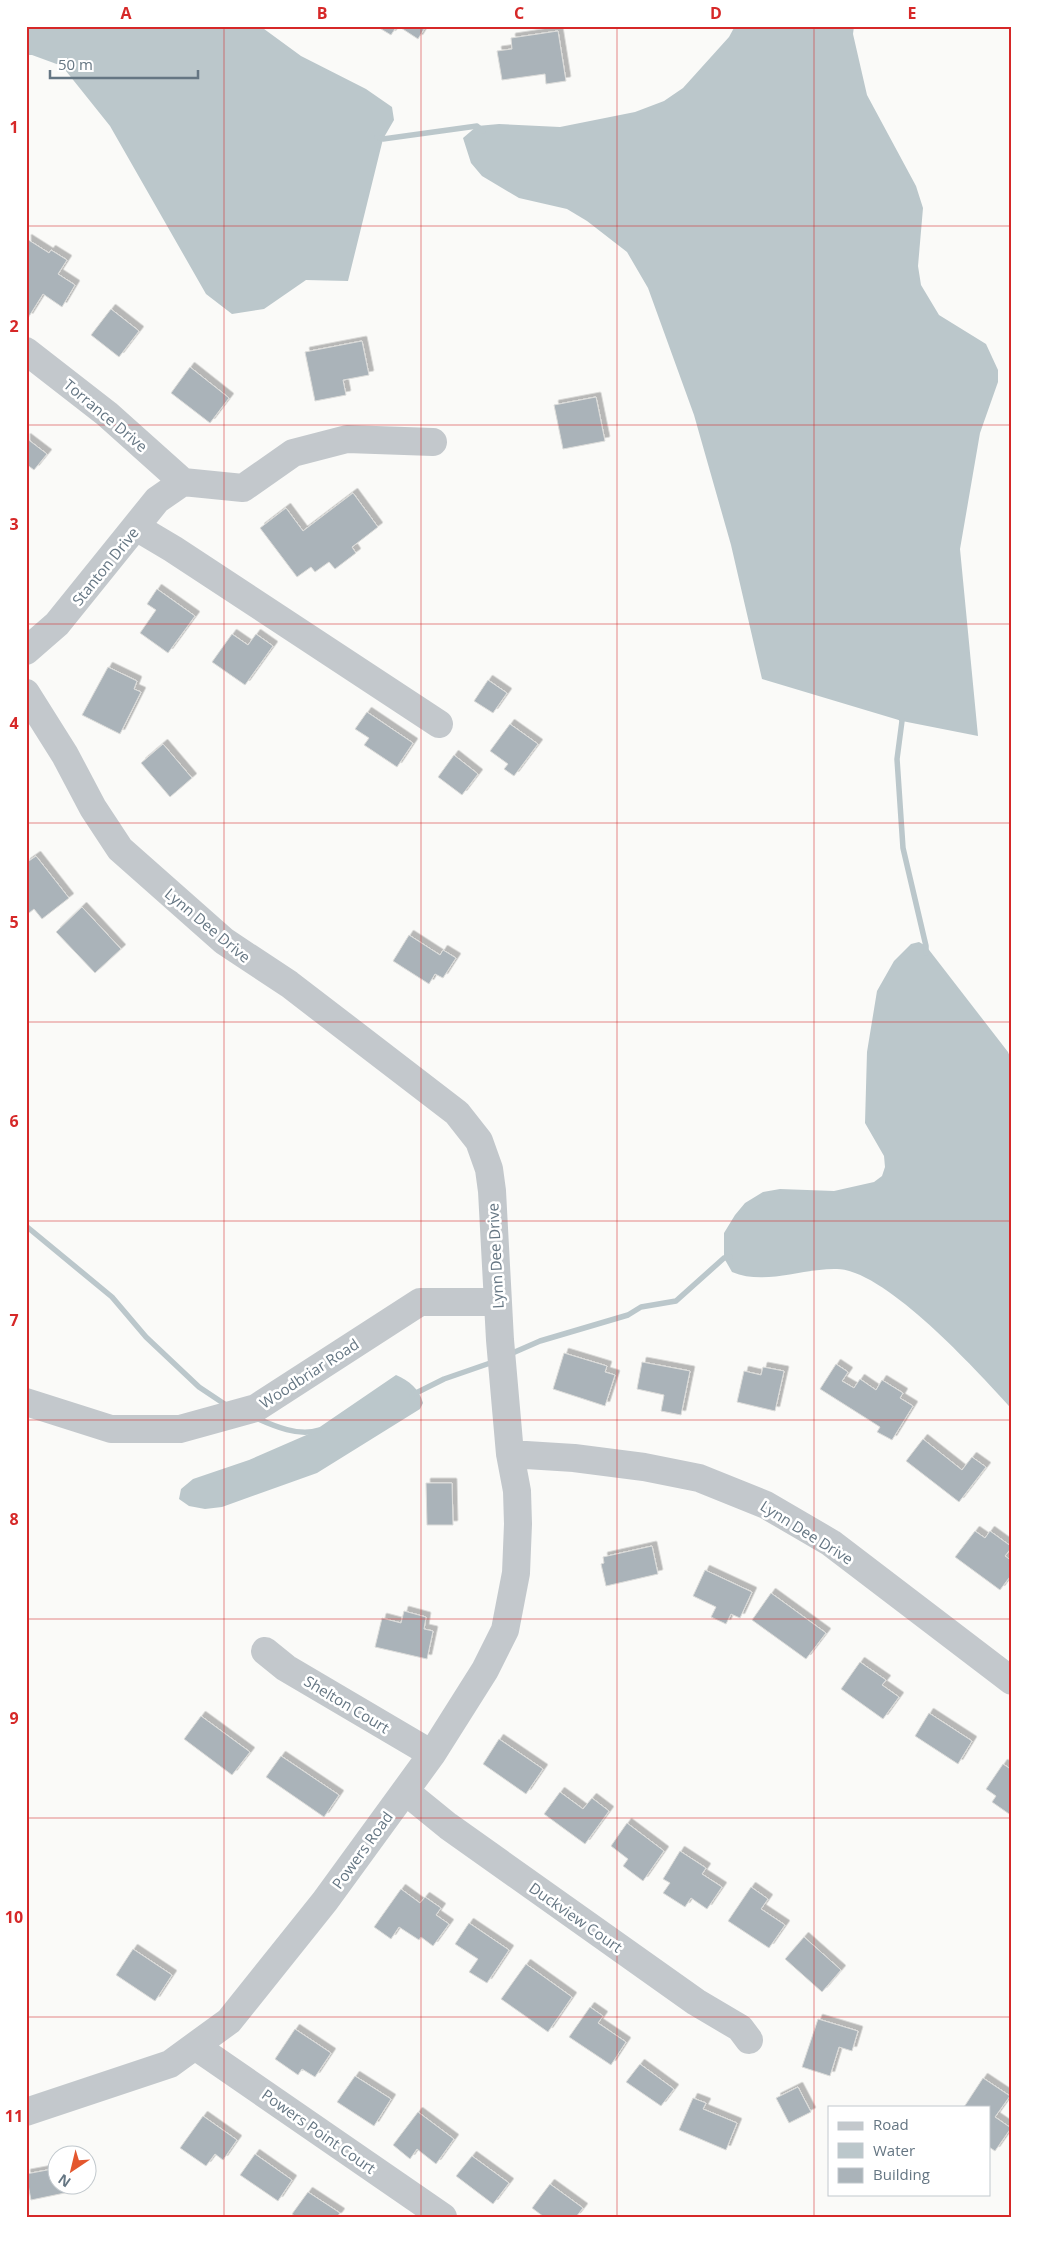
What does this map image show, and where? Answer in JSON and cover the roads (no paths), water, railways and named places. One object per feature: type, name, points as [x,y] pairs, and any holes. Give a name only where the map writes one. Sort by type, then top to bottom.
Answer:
[{"type":"street","name":"Torrance Drive","points":[[26,351],[107,414],[183,482]]},
{"type":"street","points":[[183,482],[243,488],[293,454],[347,439],[433,442]]},
{"type":"street","name":"Stanton Drive","points":[[26,650],[57,624],[157,500],[183,482]]},
{"type":"street","points":[[136,527],[173,549],[439,724]]},
{"type":"street","name":"Lynn Dee Drive","points":[[26,693],[65,755],[93,808],[120,849],[224,941],[289,984],[457,1113],[479,1141],[489,1170],[492,1191],[498,1302],[510,1454],[574,1458],[699,1478],[766,1505],[831,1543],[1012,1681]]},
{"type":"street","name":"Woodbriar Road","points":[[26,1402],[111,1429],[180,1429],[256,1408],[420,1302],[498,1302]]},
{"type":"street","name":"Powers Road","points":[[26,2112],[170,2064],[228,2021],[277,1963],[405,1791],[432,1754],[485,1670],[505,1630],[516,1573],[518,1524],[517,1491],[510,1454]]},
{"type":"street","name":"Shelton Court","points":[[264,1651],[286,1668],[432,1754]]},
{"type":"street","name":"Duckview Court","points":[[405,1791],[448,1826],[680,1991],[740,2028],[749,2040]]},
{"type":"street","name":"Powers Point Court","points":[[195,2046],[443,2217]]},
{"type":"water","points":[[26,26],[260,26],[301,56],[366,89],[392,107],[394,120],[383,139],[348,281],[306,280],[264,309],[232,314],[206,294],[110,126],[62,66],[32,55],[26,55]]},
{"type":"water","points":[[735,26],[854,26],[853,34],[867,95],[916,186],[923,208],[918,266],[921,285],[939,315],[986,344],[998,370],[998,382],[980,433],[960,549],[978,736],[902,721],[762,679],[731,545],[694,415],[648,288],[627,252],[587,221],[567,209],[519,198],[482,176],[471,163],[463,138],[477,126],[499,124],[560,127],[635,112],[664,101],[683,88],[729,37]]},
{"type":"water","points":[[919,942],[926,946],[1008,1052],[1012,1062],[1012,1409],[978,1372],[931,1326],[880,1286],[857,1274],[837,1269],[824,1269],[770,1277],[745,1276],[732,1272],[724,1258],[724,1233],[745,1203],[763,1192],[780,1189],[834,1191],[874,1182],[882,1176],[885,1167],[884,1156],[865,1123],[867,1052],[877,991],[894,961],[911,944]]},
{"type":"water","points":[[396,1375],[416,1389],[423,1403],[420,1409],[317,1473],[222,1507],[205,1509],[189,1506],[179,1499],[181,1489],[193,1479],[249,1460],[311,1433]]},
{"type":"waterway","points":[[377,137],[383,139],[477,126],[483,131]]},
{"type":"waterway","points":[[900,715],[902,721],[897,759],[903,848],[926,953]]},
{"type":"waterway","points":[[26,1226],[112,1297],[146,1337],[199,1387],[229,1407]]},
{"type":"waterway","points":[[508,1355],[540,1341],[628,1315],[641,1307],[676,1301],[724,1258],[730,1257]]},
{"type":"waterway","points":[[412,1395],[444,1379],[496,1361]]},
{"type":"waterway","points":[[256,1418],[295,1431],[311,1432],[319,1430]]}]
